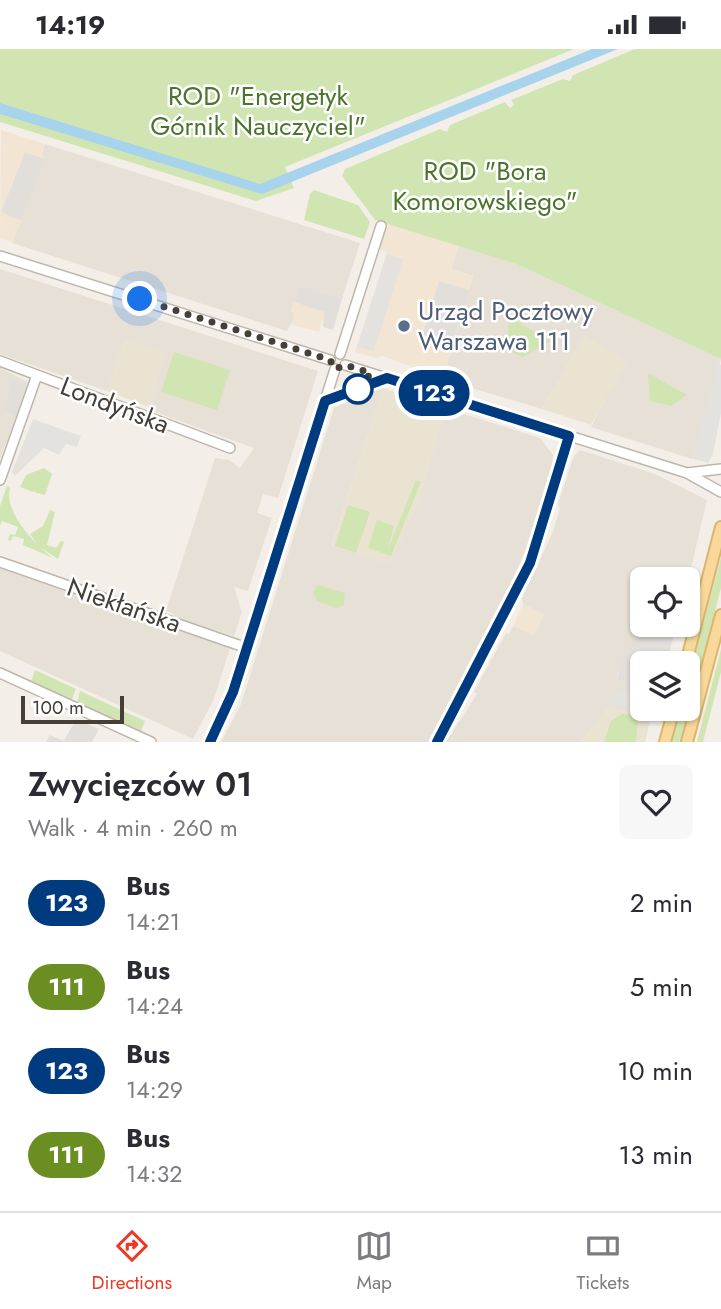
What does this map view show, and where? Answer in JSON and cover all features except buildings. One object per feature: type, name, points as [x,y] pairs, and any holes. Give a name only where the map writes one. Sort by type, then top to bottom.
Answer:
[{"type":"main road","points":[[689,651],[721,527]]},
{"type":"main road","points":[[689,740],[721,615]]},
{"type":"main road","points":[[665,742],[671,721]]},
{"type":"street","points":[[340,354],[382,226]]},
{"type":"street","points":[[0,256],[332,364],[345,365],[687,473],[721,492]]},
{"type":"street","points":[[210,742],[229,702],[247,648],[335,354],[345,358],[345,365]]},
{"type":"street","name":"Londyńska","points":[[0,361],[230,448]]},
{"type":"street","points":[[0,480],[2,468],[37,375]]},
{"type":"street","points":[[437,742],[530,563],[569,436]]},
{"type":"street","points":[[687,473],[721,469]]},
{"type":"street","name":"Niekłańska","points":[[0,562],[247,648]]},
{"type":"street","points":[[0,673],[150,742]]},
{"type":"shaded area","points":[[1,130],[45,144],[40,159],[25,154],[1,212],[21,221],[13,242],[0,238]]},
{"type":"shaded area","points":[[45,144],[360,243],[342,299],[299,285],[291,311],[294,312],[294,319],[287,331],[12,243],[46,159],[41,157]]},
{"type":"shaded area","points":[[25,153],[46,159],[21,221],[1,212]]},
{"type":"shaded area","points":[[387,223],[459,246],[451,269],[473,276],[469,290],[439,282],[421,339],[451,349],[443,378],[382,356],[377,358],[355,352],[387,252],[379,249]]},
{"type":"shaded area","points":[[459,246],[516,264],[721,359],[692,459],[591,427],[615,380],[584,336],[542,409],[445,380],[443,378],[473,276],[451,269]]},
{"type":"shaded area","points":[[387,254],[403,259],[374,351],[357,347]]},
{"type":"shaded area","points":[[0,269],[318,371],[278,498],[263,494],[257,513],[272,518],[248,591],[234,587],[242,612],[234,636],[174,617],[173,613],[166,611],[215,458],[229,460],[240,468],[254,448],[152,411],[149,407],[165,353],[107,391],[0,354]]},
{"type":"shaded area","points":[[439,281],[469,290],[451,349],[421,340]]},
{"type":"shaded area","points":[[299,285],[342,299],[333,330],[323,327],[324,312],[294,302]]},
{"type":"shaded area","points":[[294,302],[325,312],[319,332],[292,325],[294,312],[291,311]]},
{"type":"shaded area","points":[[584,335],[627,361],[591,425],[542,409]]},
{"type":"shaded area","points":[[124,339],[166,352],[149,407],[107,391]]},
{"type":"shaded area","points":[[718,364],[721,365],[721,413],[713,454],[708,463],[692,458]]},
{"type":"shaded area","points":[[0,368],[28,382],[27,385],[13,380],[1,411],[16,417],[0,459]]},
{"type":"shaded area","points":[[13,379],[27,385],[16,417],[1,411]]},
{"type":"shaded area","points":[[383,388],[414,398],[413,403],[440,413],[445,408],[420,497],[389,564],[332,546]]},
{"type":"shaded area","points":[[383,389],[332,545],[389,563],[420,497],[445,408],[540,438],[553,455],[550,479],[529,542],[488,635],[428,742],[221,742],[241,704],[334,408]]},
{"type":"shaded area","points":[[33,419],[81,436],[77,447],[66,444],[59,455],[44,448],[15,476],[12,472]]},
{"type":"shaded area","points":[[580,450],[655,474],[707,500],[691,567],[630,567],[630,637],[636,637],[617,680],[630,683],[630,712],[609,707],[581,742],[446,742],[477,694],[474,692],[506,633],[509,634],[513,626],[534,635],[544,614],[523,604],[522,598],[553,532],[560,508],[558,504],[574,456]]},
{"type":"shaded area","points":[[0,568],[230,648],[214,699],[193,739],[0,651]]},
{"type":"shaded area","points":[[523,604],[544,614],[534,636],[513,626]]},
{"type":"shaded area","points":[[636,637],[674,637],[669,651],[630,651],[630,683],[617,680],[620,667]]},
{"type":"shaded area","points":[[616,689],[630,693],[630,709],[607,703]]},
{"type":"shaded area","points":[[608,706],[630,712],[630,721],[650,721],[645,742],[581,742]]},
{"type":"shaded area","points":[[76,719],[99,729],[92,742],[46,742],[50,735],[64,741]]},
{"type":"green space","name":"ROD \"Energetyk Górnik Nauczyciel\"","points":[[0,49],[574,49],[285,167],[294,188],[256,201],[0,122]]},
{"type":"green space","name":"ROD \"Bora Komorowskiego\"","points":[[635,49],[721,49],[721,359],[516,264],[375,220],[342,176],[345,169],[440,129],[447,132],[450,125],[505,102],[510,108],[514,105],[511,100],[563,79],[570,81],[573,75]]},
{"type":"green space","points":[[314,190],[358,205],[370,222],[364,239],[304,220],[310,194]]},
{"type":"green space","points":[[509,317],[551,341],[523,357],[507,350]]},
{"type":"green space","points":[[174,352],[230,370],[217,410],[161,392]]},
{"type":"green space","points":[[648,373],[687,395],[671,406],[650,401]]},
{"type":"green space","points":[[44,468],[52,474],[45,495],[34,492],[35,489],[33,492],[20,487],[26,475]]},
{"type":"green space","points":[[416,480],[421,482],[391,556],[368,548],[377,520],[394,526],[388,549]]},
{"type":"green space","points":[[7,486],[10,488],[11,507],[22,527],[53,558],[23,545],[24,539],[13,536],[11,541],[8,540],[10,534],[15,535],[18,527],[2,521],[0,525],[0,506]]},
{"type":"green space","points":[[348,505],[370,512],[356,553],[335,546]]},
{"type":"green space","points":[[50,510],[55,512],[47,545],[56,548],[61,541],[64,542],[58,559],[38,546],[30,534],[43,526]]},
{"type":"green space","points":[[721,557],[721,588],[700,669],[700,651],[696,651]]},
{"type":"green space","points":[[318,585],[345,593],[344,605],[336,608],[317,601],[313,592]]},
{"type":"green space","points":[[721,649],[721,672],[703,742],[697,742]]},
{"type":"green space","points":[[35,670],[76,689],[72,699],[31,682]]},
{"type":"green space","points":[[80,691],[145,721],[141,731],[77,703]]},
{"type":"green space","points":[[622,714],[629,714],[630,721],[638,722],[636,742],[604,742],[611,721]]},
{"type":"green space","points":[[678,721],[686,721],[681,742],[672,742]]},
{"type":"water","points":[[592,49],[618,49],[262,194],[0,114],[0,103],[260,184]]},
{"type":"bus line","name":"123","points":[[210,742],[233,692],[325,401],[387,378],[569,436],[530,563],[491,643],[437,742]]},
{"type":"place","name":"Urząd Pocztowy Warszawa 111","points":[[404,326]]},
{"type":"route","points":[[140,299],[330,360],[330,365],[335,369],[345,365],[371,373],[358,389]]}]
